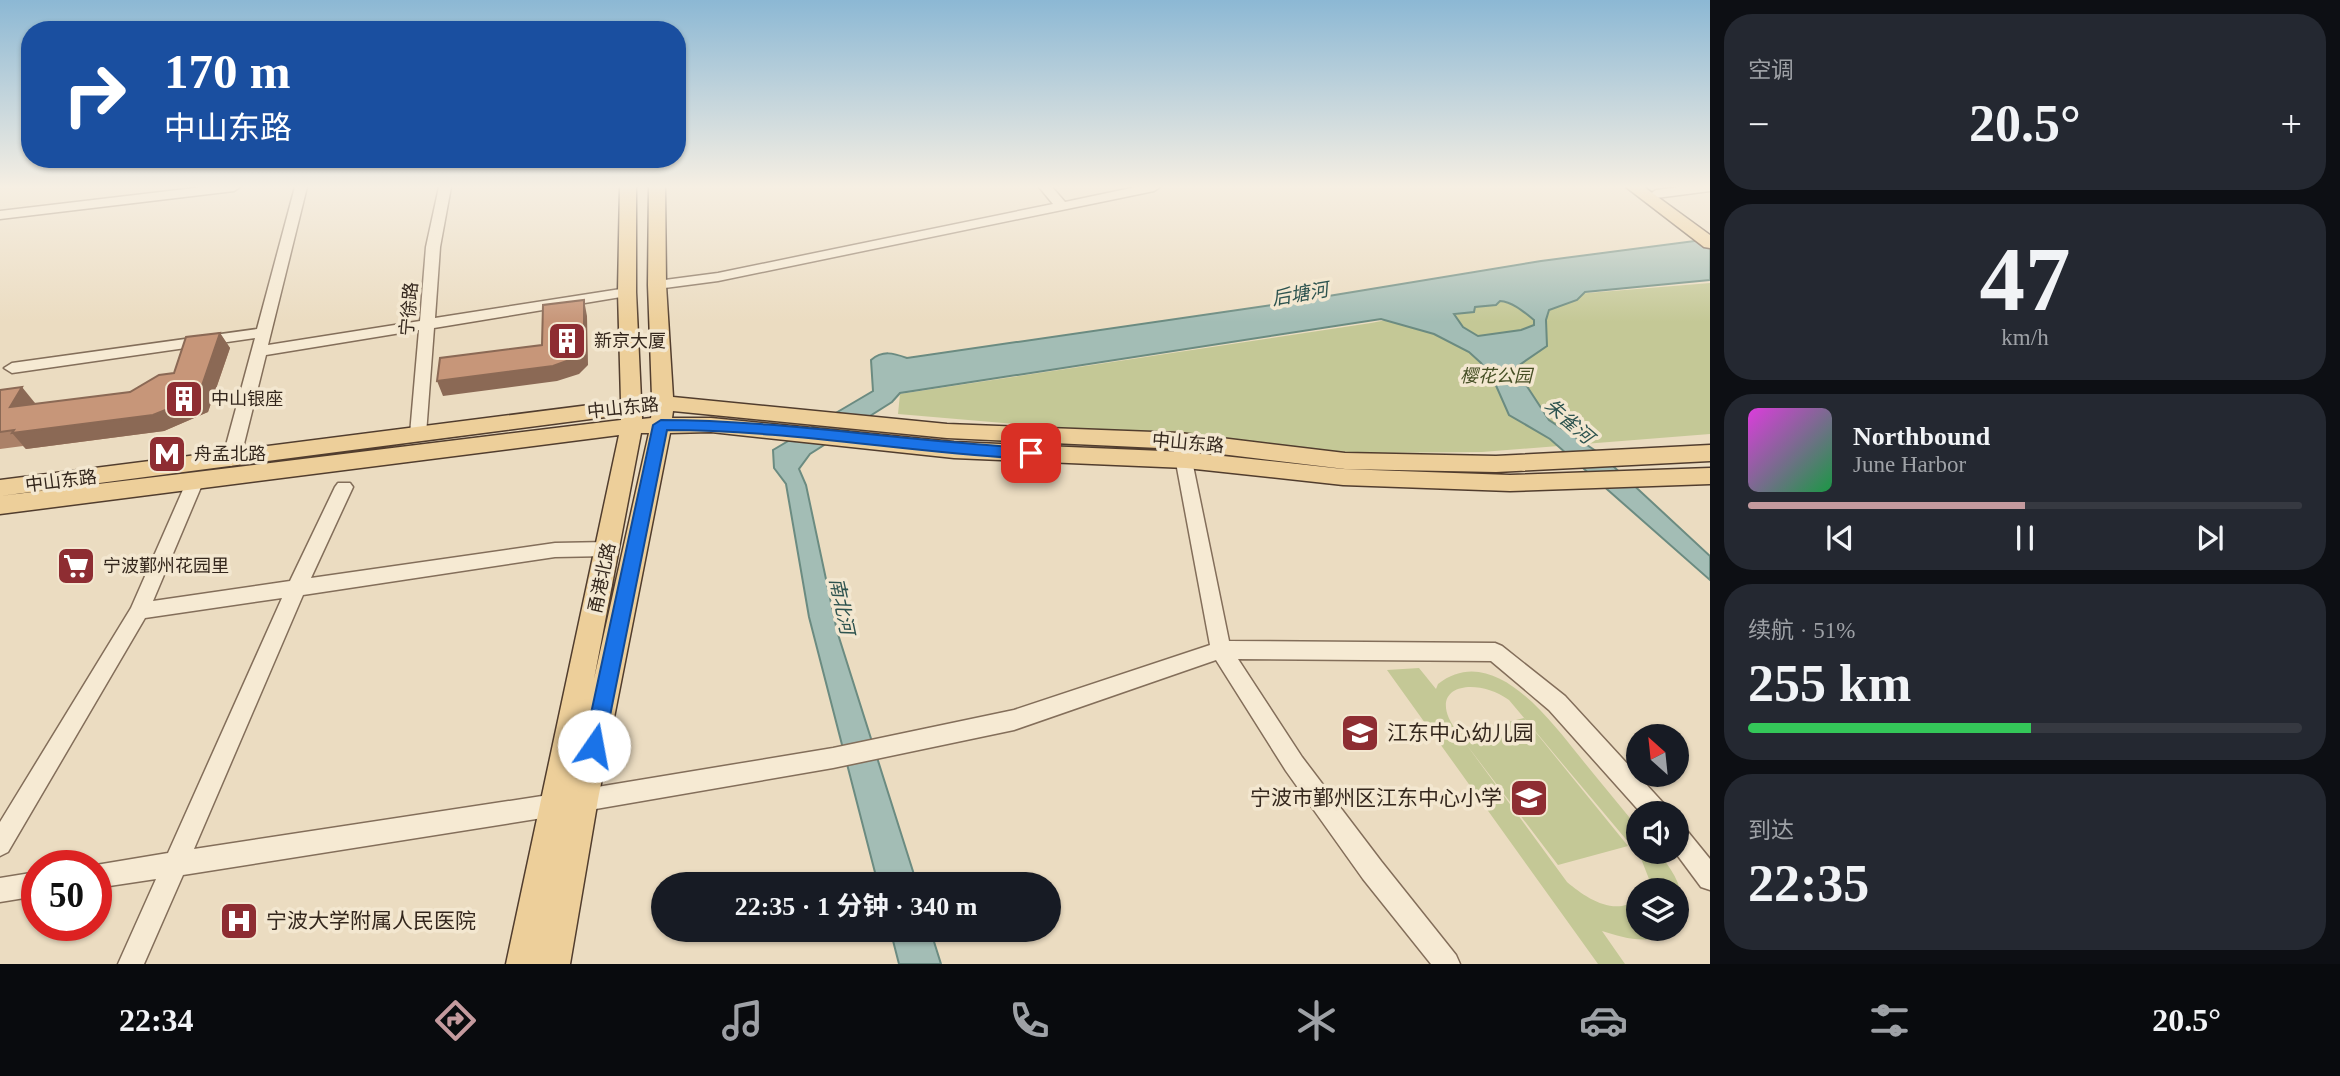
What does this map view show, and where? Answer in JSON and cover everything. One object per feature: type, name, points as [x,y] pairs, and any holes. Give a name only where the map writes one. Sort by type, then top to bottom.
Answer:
[{"type":"main road","name":"甬港北路","points":[[523,964],[608,549],[631,415],[628,232]]},
{"type":"main road","name":"甬港北路","points":[[553,964],[583,799],[662,414],[657,232]]},
{"type":"main road","name":"中山东路","points":[[662,414],[711,425],[954,450],[1183,451]]},
{"type":"main road","name":"中山东路","points":[[0,488],[418,434],[662,414],[806,418],[1183,451],[1343,477],[1510,483],[1628,457],[1710,453]]},
{"type":"main road","name":"中山东路","points":[[0,505],[195,480],[631,415]]},
{"type":"main road","name":"中山东路","points":[[1574,470],[1653,478],[1710,475]]},
{"type":"street","points":[[231,460],[290,232]]},
{"type":"street","name":"宁徐路","points":[[418,434],[436,232]]},
{"type":"street","points":[[657,285],[718,277],[936,232]]},
{"type":"street","points":[[260,351],[627,292]]},
{"type":"street","points":[[12,368],[265,332]]},
{"type":"street","points":[[1183,451],[1221,650],[1294,764],[1372,870],[1447,964]]},
{"type":"street","points":[[0,844],[139,611],[195,480]]},
{"type":"street","points":[[131,964],[344,487]]},
{"type":"street","points":[[139,611],[555,550],[608,549]]},
{"type":"street","points":[[112,873],[555,805],[841,757],[1014,720],[1221,650],[1495,652],[1557,703],[1646,801]]},
{"type":"street","points":[[1689,851],[1710,878]]},
{"type":"street","points":[[0,890],[21,887]]},
{"type":"green space","name":"樱花公园","points":[[1710,283],[1710,434],[1482,452],[1359,453],[898,414],[900,394],[1371,323],[1478,302]]},
{"type":"green space","points":[[1419,668],[1436,689],[1438,684],[1459,673],[1479,672],[1499,678],[1536,706],[1568,741],[1626,813],[1626,839],[1509,700],[1495,692],[1468,687],[1449,696],[1446,705],[1449,718],[1459,734],[1524,718],[1626,844],[1626,847],[1558,865],[1466,744],[1567,882],[1601,903],[1610,906],[1626,905],[1626,937],[1602,931],[1625,964],[1598,964],[1387,670]]},
{"type":"green space","points":[[1643,864],[1667,864],[1675,878],[1649,878]]},
{"type":"water","points":[[1710,239],[1710,280],[1585,292],[1577,300],[1549,310],[1546,320],[1547,346],[1515,368],[1549,420],[1599,453],[1710,556],[1710,580],[1550,439],[1509,415],[1494,381],[1469,352],[1434,334],[1381,319],[900,393],[892,402],[810,454],[799,469],[806,485],[837,631],[913,872],[875,872],[809,617],[786,484],[774,468],[773,450],[873,391],[871,360],[884,354],[907,358],[1292,302],[1541,261]],"holes":[[[1500,301],[1514,305],[1534,320],[1534,325],[1521,330],[1478,336],[1463,327],[1454,314],[1474,312],[1475,307],[1496,305]]]},
{"type":"water","points":[[893,942],[934,942],[941,964],[899,964]]},
{"type":"building","points":[[584,300],[584,349],[575,358],[553,366],[437,381],[440,358],[542,345],[543,305]]},
{"type":"building","points":[[220,333],[198,397],[153,415],[12,433],[14,430],[0,432],[0,390],[22,387],[10,407],[130,392],[159,375],[174,373],[186,337]]},
{"type":"place","name":"新京大厦","points":[[567,341]]},
{"type":"place","name":"中山银座","points":[[184,399]]},
{"type":"place","name":"舟孟北路","points":[[167,454]]},
{"type":"place","name":"宁波鄞州花园里","points":[[76,566]]},
{"type":"place","name":"江东中心幼儿园","points":[[1360,733]]},
{"type":"place","name":"宁波市鄞州区江东中心小学","points":[[1529,798]]},
{"type":"place","name":"宁波大学附属人民医院","points":[[239,921]]},
{"type":"route","points":[[594,746],[661,425],[711,425],[954,450],[1031,453]]},
{"type":"water label","name":"后塘河","points":[[1300,294]]},
{"type":"water label","name":"朱雀河","points":[[1569,421]]},
{"type":"water label","name":"南北河","points":[[842,606]]}]
